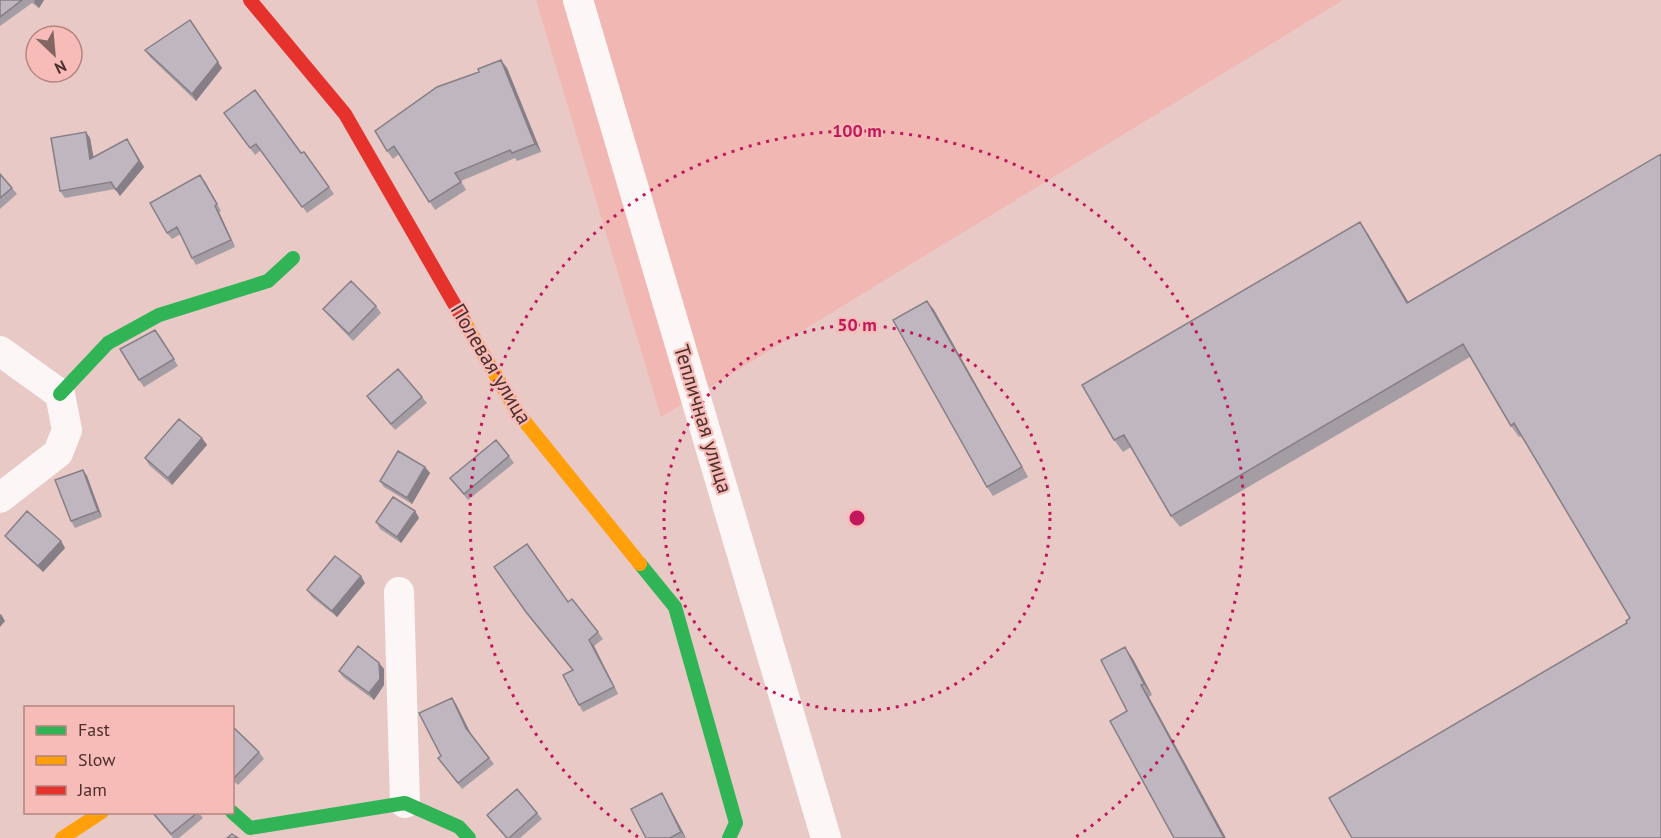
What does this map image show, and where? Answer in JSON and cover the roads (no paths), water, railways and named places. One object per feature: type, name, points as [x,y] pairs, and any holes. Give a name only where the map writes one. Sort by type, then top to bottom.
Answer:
[{"type":"street","name":"Полевая улица","points":[[250,0],[345,114],[517,412],[675,607],[736,823],[729,838]]},
{"type":"street","name":"Тепличная улица","points":[[578,0],[826,838]]},
{"type":"street","points":[[60,394],[108,343],[159,315],[268,281],[293,258]]},
{"type":"street","points":[[0,351],[60,394],[67,430],[58,453],[0,498]]},
{"type":"street","points":[[399,592],[405,803]]},
{"type":"street","points":[[234,814],[250,828],[405,803],[459,827],[469,838]]},
{"type":"street","points":[[62,838],[100,814]]}]
